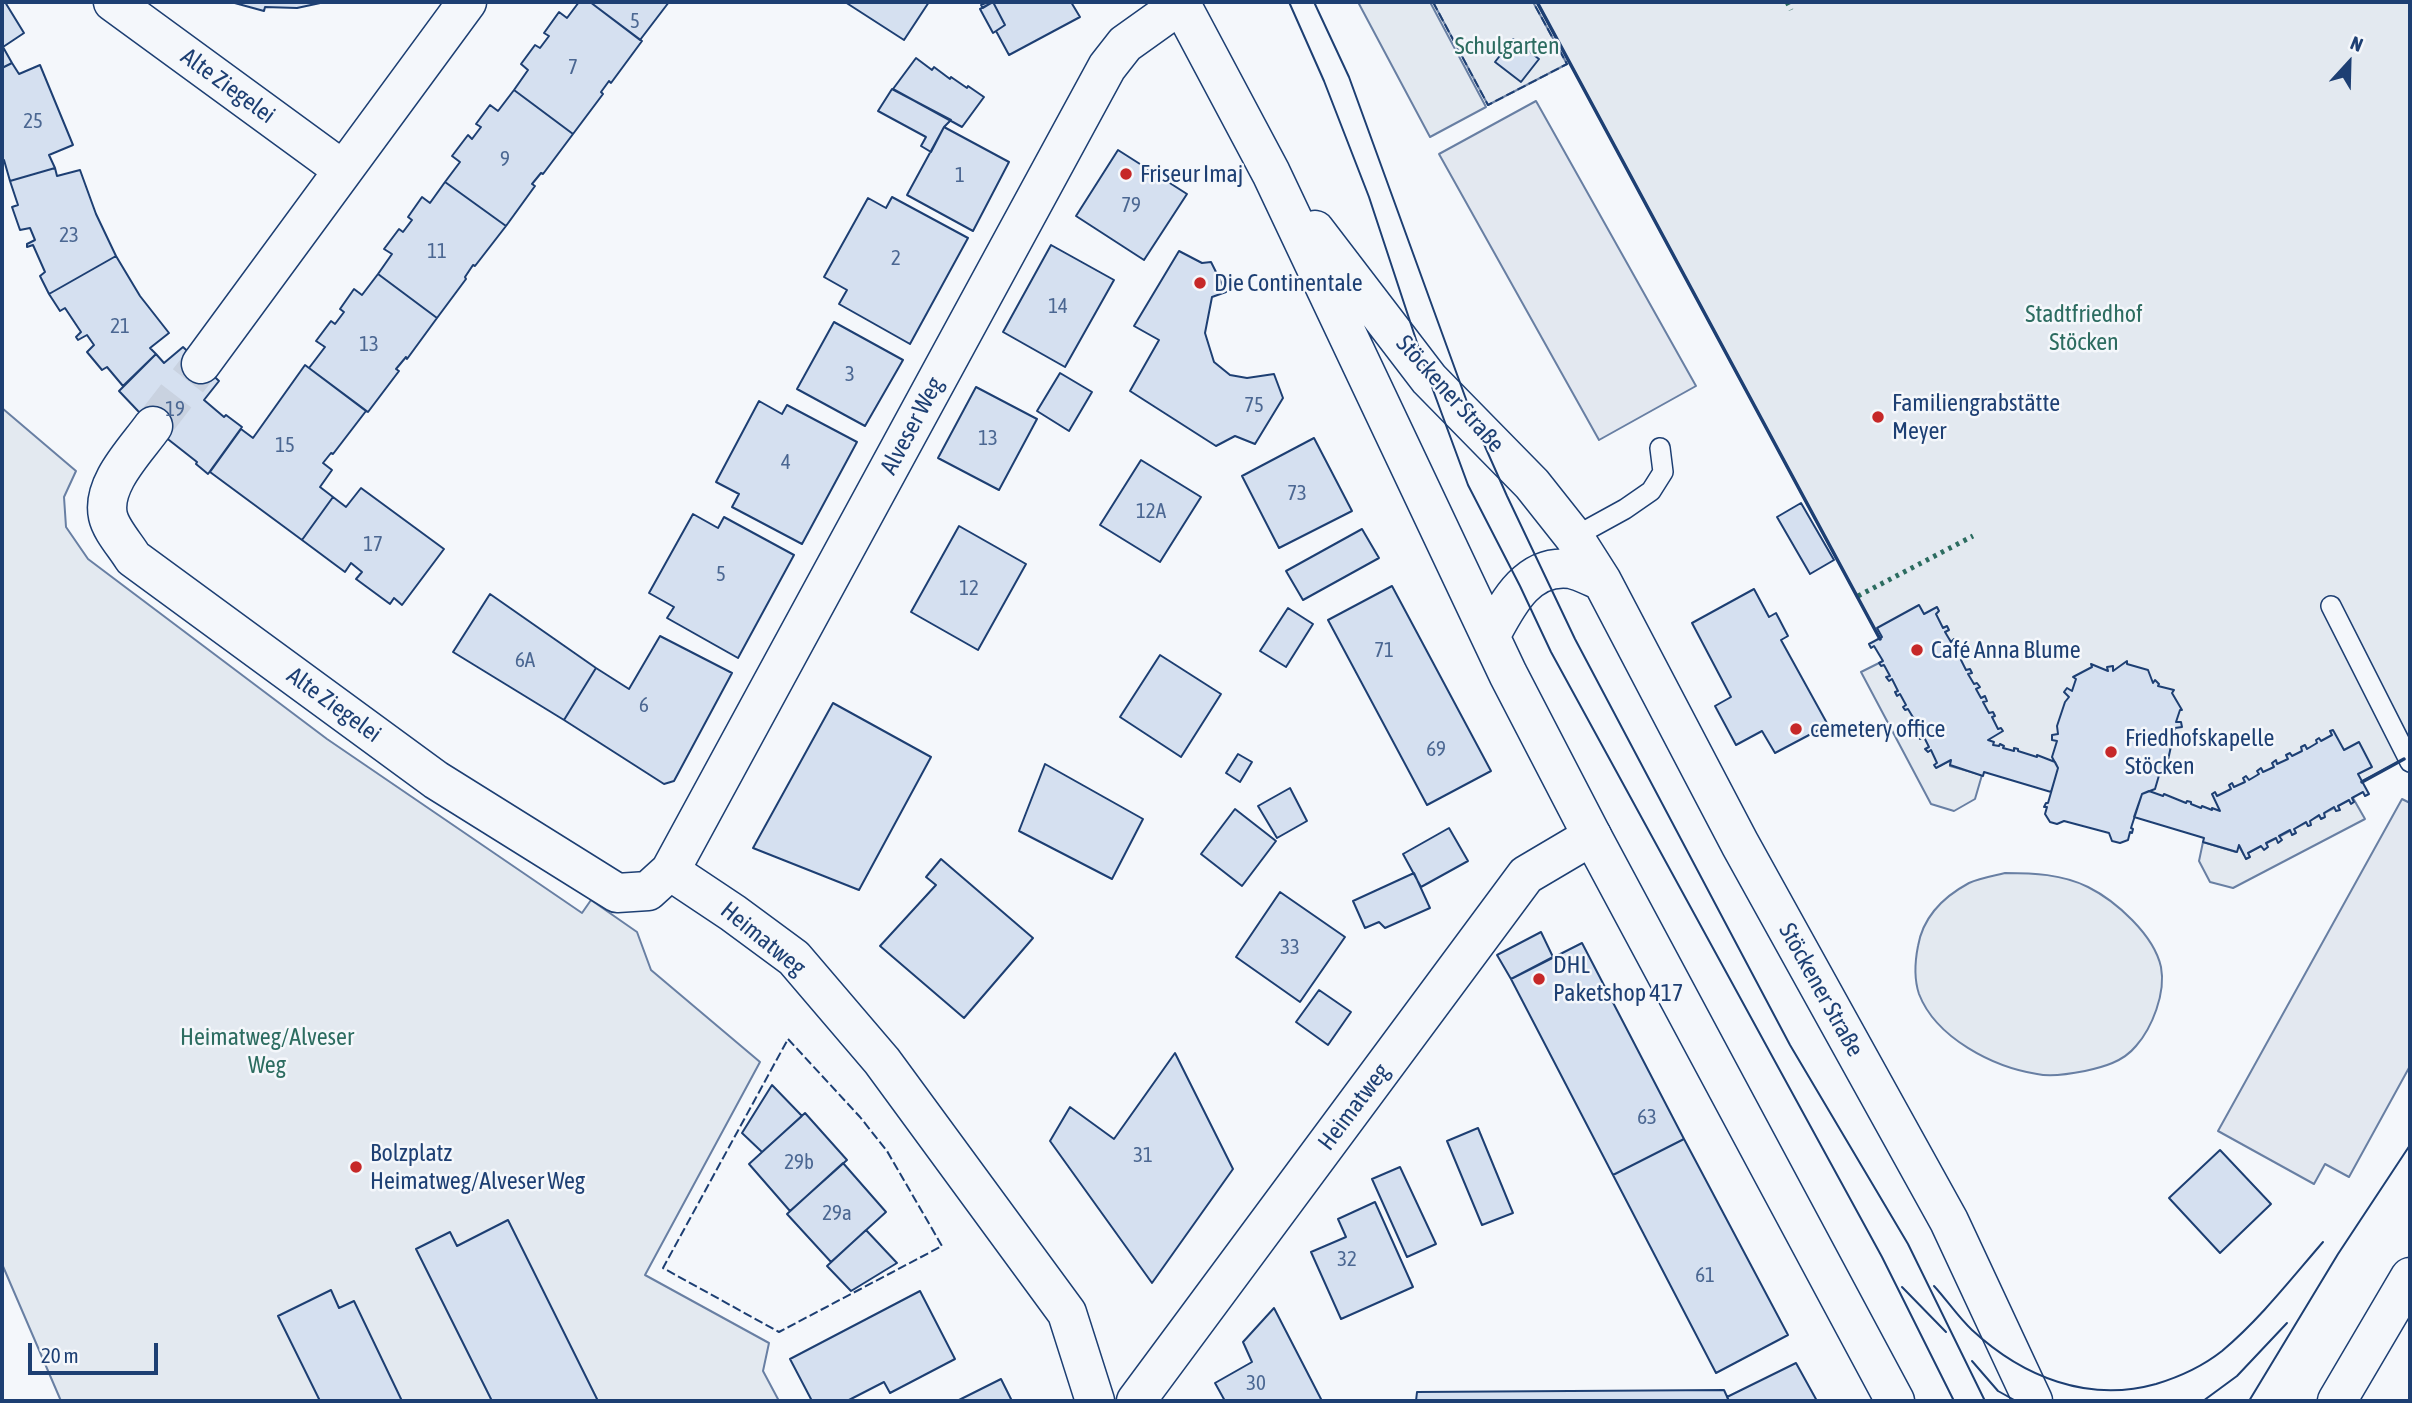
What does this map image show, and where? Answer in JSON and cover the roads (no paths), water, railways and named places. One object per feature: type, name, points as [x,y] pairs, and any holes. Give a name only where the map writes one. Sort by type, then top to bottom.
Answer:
[{"type":"street","name":"Alte Ziegelei","points":[[113,2],[343,170]]},
{"type":"street","points":[[201,364],[467,2]]},
{"type":"street","name":"Stöckener Straße","points":[[1181,3],[1271,173],[1508,674],[1895,1401]]},
{"type":"street","name":"Alveser Weg","points":[[670,871],[1107,67],[1125,44],[1181,3]]},
{"type":"street","name":"Stöckener Straße","points":[[1271,173],[1429,379],[1532,484],[1574,537],[1602,581],[1740,844],[1949,1221],[2033,1401]]},
{"type":"street","name":"Alte Ziegelei","points":[[153,426],[118,474],[108,498],[108,517],[133,558],[436,780],[617,893],[648,891],[670,871]]},
{"type":"street","points":[[1491,635],[1508,602],[1520,586],[1544,572],[1571,569],[1602,581]]},
{"type":"street","name":"Heimatweg","points":[[1136,1401],[1525,875],[1592,836]]},
{"type":"street","name":"Heimatweg","points":[[670,871],[794,958],[882,1061],[1067,1313],[1095,1401]]},
{"type":"street","points":[[2337,1401],[2410,1277]]},
{"type":"lane","points":[[1574,537],[1625,509],[1651,491],[1663,472],[1660,448]]},
{"type":"lane","points":[[2331,606],[2410,762]]},
{"type":"tunnel","points":[[153,426],[201,364]]},
{"type":"tram line","points":[[1289,2],[1324,81],[1369,197],[1429,379],[1468,485],[1551,652],[1882,1257],[1954,1401]]},
{"type":"tram line","points":[[1314,2],[1349,77],[1475,424],[1575,639],[1790,1045],[1908,1244],[1985,1401]]},
{"type":"tram line","points":[[2249,1401],[2338,1254],[2410,1145]]},
{"type":"tram line","points":[[1934,1286],[1972,1330],[1992,1347],[2035,1373],[2081,1388],[2131,1389],[2156,1384],[2182,1374],[2222,1351],[2262,1312],[2323,1242]]},
{"type":"tram line","points":[[1902,1287],[1946,1332]]},
{"type":"tram line","points":[[2203,1401],[2237,1376],[2287,1323]]},
{"type":"tram line","points":[[1972,1361],[1998,1391],[2016,1401]]},
{"type":"place","name":"Friseur Imaj","points":[[1126,174]]},
{"type":"place","name":"Die Continentale","points":[[1200,283]]},
{"type":"place","name":"Familiengrabstätte Meyer","points":[[1878,417]]},
{"type":"place","name":"Café Anna Blume","points":[[1917,650]]},
{"type":"place","name":"cemetery office","points":[[1796,729]]},
{"type":"place","name":"Friedhofskapelle Stöcken","points":[[2111,752]]},
{"type":"place","name":"DHL Paketshop 417","points":[[1539,979]]},
{"type":"place","name":"Bolzplatz Heimatweg/Alveser Weg","points":[[356,1167]]},
{"type":"park label","name":"Schulgarten","points":[[1507,46]]},
{"type":"park label","name":"Stadtfriedhof Stöcken","points":[[2084,328]]},
{"type":"park label","name":"Heimatweg/Alveser Weg","points":[[267,1051]]}]
